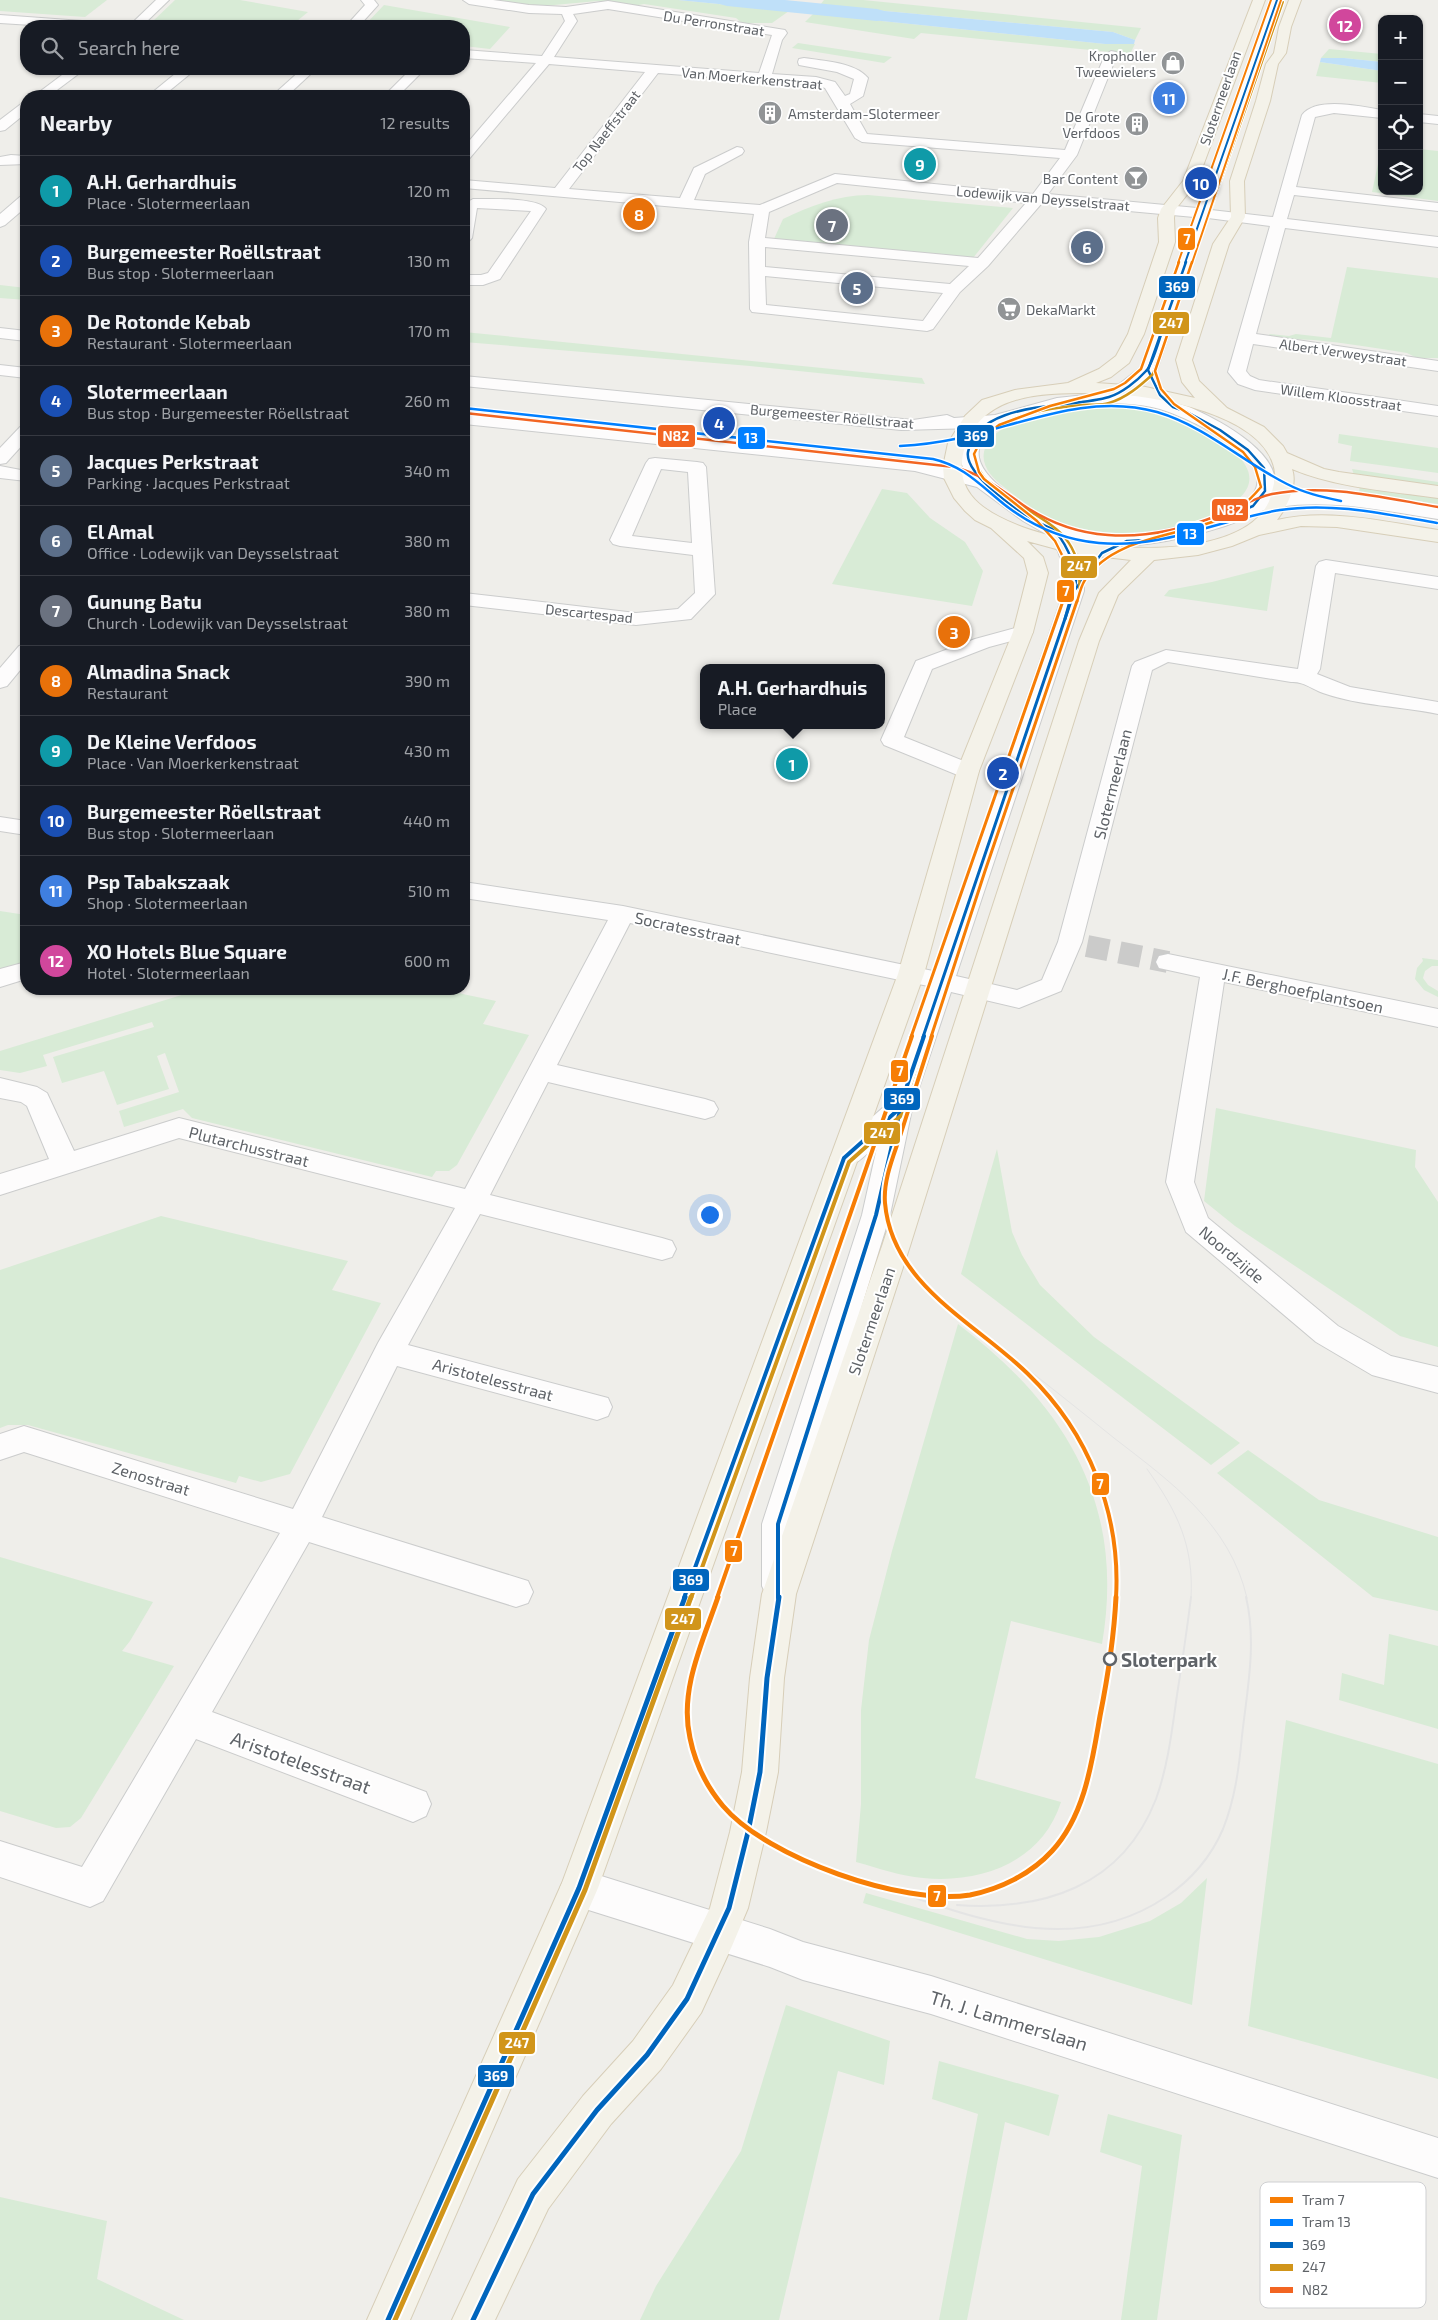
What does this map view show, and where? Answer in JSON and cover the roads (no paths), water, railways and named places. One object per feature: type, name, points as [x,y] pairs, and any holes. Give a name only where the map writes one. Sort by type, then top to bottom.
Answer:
[{"type":"main road","name":"Slotermeerlaan","points":[[1168,209],[1190,182],[1238,59],[1239,46],[1251,23],[1259,0]]},
{"type":"main road","points":[[1256,530],[1282,490],[1286,478],[1280,457],[1270,442],[1254,428],[1222,411],[1193,386],[1185,375],[1184,360],[1220,244],[1238,218],[1237,181],[1263,101],[1272,64],[1280,53],[1285,27],[1296,0]]},
{"type":"main road","points":[[1068,388],[1105,372],[1123,359],[1136,334],[1168,242],[1166,218],[1168,209]]},
{"type":"main road","points":[[1102,553],[1067,547],[999,526],[984,517],[964,500],[952,474],[951,466],[954,448],[969,422],[1033,392],[1068,388],[1116,393]]},
{"type":"main road","points":[[1167,401],[1222,411]]},
{"type":"main road","points":[[1280,457],[1318,473],[1339,478],[1438,492]]},
{"type":"main road","points":[[1138,548],[1201,549],[1256,530],[1301,520],[1337,521],[1438,536]]},
{"type":"main road","name":"Slotermeerlaan","points":[[388,2320],[579,1888],[911,974],[968,771],[1023,632],[1038,573],[1033,557],[1029,552],[999,526]]},
{"type":"main road","name":"Slotermeerlaan","points":[[473,2320],[533,2194],[597,2110],[647,2055],[687,1999],[719,1933],[736,1883],[760,1772],[767,1678],[779,1594],[979,990],[1089,640],[1109,593],[1138,548]]},
{"type":"street","points":[[141,20],[163,0]]},
{"type":"street","points":[[358,20],[372,5],[367,0]]},
{"type":"street","name":"Du Perronstraat","points":[[469,0],[529,9],[566,11],[608,5],[781,33],[776,40],[764,78]]},
{"type":"street","name":"Slotermeerlaan","points":[[1148,370],[1277,0]]},
{"type":"street","points":[[470,149],[546,60],[572,21],[566,11]]},
{"type":"street","points":[[0,19],[20,21]]},
{"type":"street","points":[[6,34],[20,25]]},
{"type":"street","name":"Van Moerkerkenstraat","points":[[470,54],[816,81],[830,85],[843,102],[862,138],[1070,155]]},
{"type":"street","points":[[762,210],[756,242],[758,309],[927,326],[954,289],[982,262],[1038,198],[1070,155],[1111,55]]},
{"type":"street","points":[[791,61],[855,73],[861,78],[856,96],[843,102]]},
{"type":"street","name":"Top Naeffstraat","points":[[559,192],[654,69]]},
{"type":"street","points":[[49,90],[70,75]]},
{"type":"street","points":[[163,90],[181,75]]},
{"type":"street","points":[[286,90],[302,75]]},
{"type":"street","points":[[397,90],[412,75]]},
{"type":"street","points":[[1248,338],[1278,222],[1309,115],[1316,109],[1378,114]]},
{"type":"street","points":[[0,127],[20,112]]},
{"type":"street","points":[[1423,118],[1438,120]]},
{"type":"street","points":[[685,203],[699,171],[737,151]]},
{"type":"street","points":[[0,161],[20,160]]},
{"type":"street","name":"Lodewijk van Deysselstraat","points":[[470,185],[762,210],[835,178],[1018,198],[1168,209],[1438,242]]},
{"type":"street","points":[[499,203],[509,188]]},
{"type":"street","points":[[1287,190],[1438,207]]},
{"type":"street","points":[[470,204],[478,202],[499,203],[533,206],[539,209],[494,276],[483,280],[470,280]]},
{"type":"street","points":[[0,222],[20,204]]},
{"type":"street","points":[[756,242],[982,262]]},
{"type":"street","points":[[758,271],[954,289]]},
{"type":"street","points":[[0,333],[20,335]]},
{"type":"street","name":"Albert Verweystraat","points":[[1248,338],[1438,366]]},
{"type":"street","name":"Willem Kloosstraat","points":[[1248,338],[1237,372],[1244,380],[1255,385],[1438,410]]},
{"type":"street","points":[[0,370],[20,372]]},
{"type":"street","points":[[1116,393],[1148,370],[1167,401]]},
{"type":"street","name":"Burgemeester Röellstraat","points":[[470,382],[846,419],[929,424],[991,412],[1041,406],[1116,393],[1138,398],[1167,401],[1220,430],[1248,450],[1265,472]]},
{"type":"street","points":[[991,412],[977,433],[968,453],[969,463],[983,482],[1026,515],[1053,530],[1086,539],[1138,548],[1155,539],[1212,524],[1253,506],[1282,490]]},
{"type":"street","points":[[470,420],[915,466],[983,482]]},
{"type":"street","points":[[929,424],[969,422]]},
{"type":"street","points":[[0,459],[20,437]]},
{"type":"street","points":[[655,463],[697,467],[702,550],[620,540],[655,463]]},
{"type":"street","points":[[0,472],[20,475]]},
{"type":"street","points":[[1265,472],[1282,490],[1438,514]]},
{"type":"street","points":[[1253,506],[1265,491],[1265,472]]},
{"type":"street","name":"Slotermeerlaan","points":[[779,1594],[778,1524],[876,1214],[899,1109],[1074,591],[1075,573],[1067,547],[1053,530]]},
{"type":"street","name":"Slotermeerlaan","points":[[1074,591],[1102,553],[1138,548]]},
{"type":"street","name":"Descartespad","points":[[470,600],[636,619],[684,615],[705,594],[702,550]]},
{"type":"street","points":[[1438,583],[1326,566],[1310,669],[1304,675],[1314,683],[1333,690],[1438,708]]},
{"type":"street","points":[[968,771],[892,740],[923,665],[982,643],[1023,632]]},
{"type":"street","name":"Slotermeerlaan","points":[[979,990],[1019,999],[1052,984],[1079,944],[1142,666],[1166,656],[1172,656],[1291,676],[1304,675]]},
{"type":"street","points":[[0,682],[20,657]]},
{"type":"street","points":[[0,824],[20,827]]},
{"type":"street","name":"Socratesstraat","points":[[470,891],[623,914],[979,990]]},
{"type":"street","points":[[0,1859],[90,1888],[302,1524],[390,1352],[541,1072],[623,914]]},
{"type":"street","name":"J.F. Berghoefplantsoen","points":[[1168,962],[1438,1018]]},
{"type":"street","name":"Noordzijde","points":[[1213,971],[1180,1182],[1196,1224],[1327,1334],[1383,1366],[1438,1380]]},
{"type":"street","points":[[0,978],[20,972]]},
{"type":"street","points":[[541,1072],[705,1109]]},
{"type":"street","points":[[0,1088],[28,1094],[38,1100],[66,1163]]},
{"type":"street","name":"Slotermeerlaan","points":[[844,1158],[899,1109]]},
{"type":"street","name":"Plutarchusstraat","points":[[0,1185],[179,1128],[472,1201]]},
{"type":"street","points":[[472,1201],[662,1249]]},
{"type":"street","name":"Aristotelesstraat","points":[[390,1352],[597,1407]]},
{"type":"street","name":"Zenostraat","points":[[0,1447],[24,1439],[302,1524]]},
{"type":"street","points":[[302,1524],[516,1592]]},
{"type":"street","name":"Aristotelesstraat","points":[[189,1720],[413,1804]]},
{"type":"street","name":"Th. J. Lammerslaan","points":[[579,1888],[804,1960],[931,1995],[1438,2158]]},
{"type":"water","points":[[678,0],[774,0],[797,2],[789,11]]},
{"type":"water","points":[[820,5],[1113,32],[1135,40],[1134,44],[1105,44],[813,14]]},
{"type":"water","points":[[1321,58],[1378,62],[1378,70],[1320,62]]},
{"type":"waterway","points":[[727,0],[877,15]]},
{"type":"tunnel","points":[[1087,946],[1168,962]]},
{"type":"tram line","name":"7","points":[[1271,0],[1141,369],[1132,378],[1114,389],[1023,414],[999,425],[982,438],[974,454],[979,472],[984,479],[1037,521],[1055,541],[1062,552],[1070,579],[693,1669],[687,1711],[690,1740],[697,1763],[723,1807],[741,1824],[782,1851],[829,1870],[901,1891],[924,1895],[969,1895],[991,1890],[1013,1880],[1035,1866],[1064,1835],[1075,1816],[1093,1755],[1115,1626],[1117,1585],[1115,1546],[1108,1507],[1095,1469],[1075,1432],[1048,1394],[1027,1373],[948,1308],[923,1284],[903,1259],[890,1232],[885,1193],[892,1161],[966,928],[1084,581],[1101,562],[1122,549],[1223,518],[1245,505],[1261,487],[1255,467],[1243,452],[1174,404],[1161,389],[1155,371],[1281,0]]},
{"type":"tram line","name":"13","points":[[900,446],[960,438],[1082,407],[1132,407],[1175,418],[1207,435],[1292,487],[1341,501]]},
{"type":"tram line","name":"13","points":[[470,409],[933,459],[965,471],[1015,513],[1037,526],[1061,535],[1098,543],[1123,545],[1147,543],[1191,534],[1255,515],[1299,508],[1319,507],[1358,510],[1437,523]]},
{"type":"tram line","points":[[1016,1360],[1177,1488],[1196,1507],[1227,1548],[1239,1572],[1247,1598]]},
{"type":"tram line","points":[[1147,1469],[1167,1499],[1181,1529],[1190,1561],[1191,1597]]},
{"type":"tram line","points":[[957,1905],[989,1906],[1020,1903],[1049,1897],[1076,1887],[1101,1873],[1123,1854],[1141,1829],[1156,1799],[1164,1774],[1191,1597]]},
{"type":"tram line","points":[[901,1893],[968,1915],[1002,1923],[1035,1928],[1068,1929],[1101,1925],[1134,1914],[1166,1897],[1184,1883],[1213,1849],[1227,1818],[1236,1783],[1251,1649],[1251,1632],[1246,1597]]},
{"type":"place","name":"XO Hotels Blue Square","points":[[1345,25]]},
{"type":"place","name":"Kropholler Tweewielers","points":[[1173,63]]},
{"type":"place","name":"Psp Tabakszaak","points":[[1169,98]]},
{"type":"place","name":"Amsterdam-Slotermeer","points":[[770,113]]},
{"type":"place","name":"De Grote Verfdoos","points":[[1137,124]]},
{"type":"place","name":"De Kleine Verfdoos","points":[[920,164]]},
{"type":"place","name":"Bar Content","points":[[1136,178]]},
{"type":"place","name":"Burgemeester Röellstraat","points":[[1201,183]]},
{"type":"place","name":"Almadina Snack","points":[[639,214]]},
{"type":"place","name":"Gunung Batu","points":[[832,225]]},
{"type":"place","name":"El Amal","points":[[1087,247]]},
{"type":"place","name":"Jacques Perkstraat","points":[[857,288]]},
{"type":"place","name":"DekaMarkt","points":[[1009,309]]},
{"type":"place","name":"Slotermeerlaan","points":[[719,423]]},
{"type":"place","name":"De Rotonde Kebab","points":[[954,632]]},
{"type":"place","name":"A.H. Gerhardhuis","points":[[792,764]]},
{"type":"place","name":"Burgemeester Roëllstraat","points":[[1003,773]]},
{"type":"place","name":"Sloterpark","points":[[1110,1659]]}]
